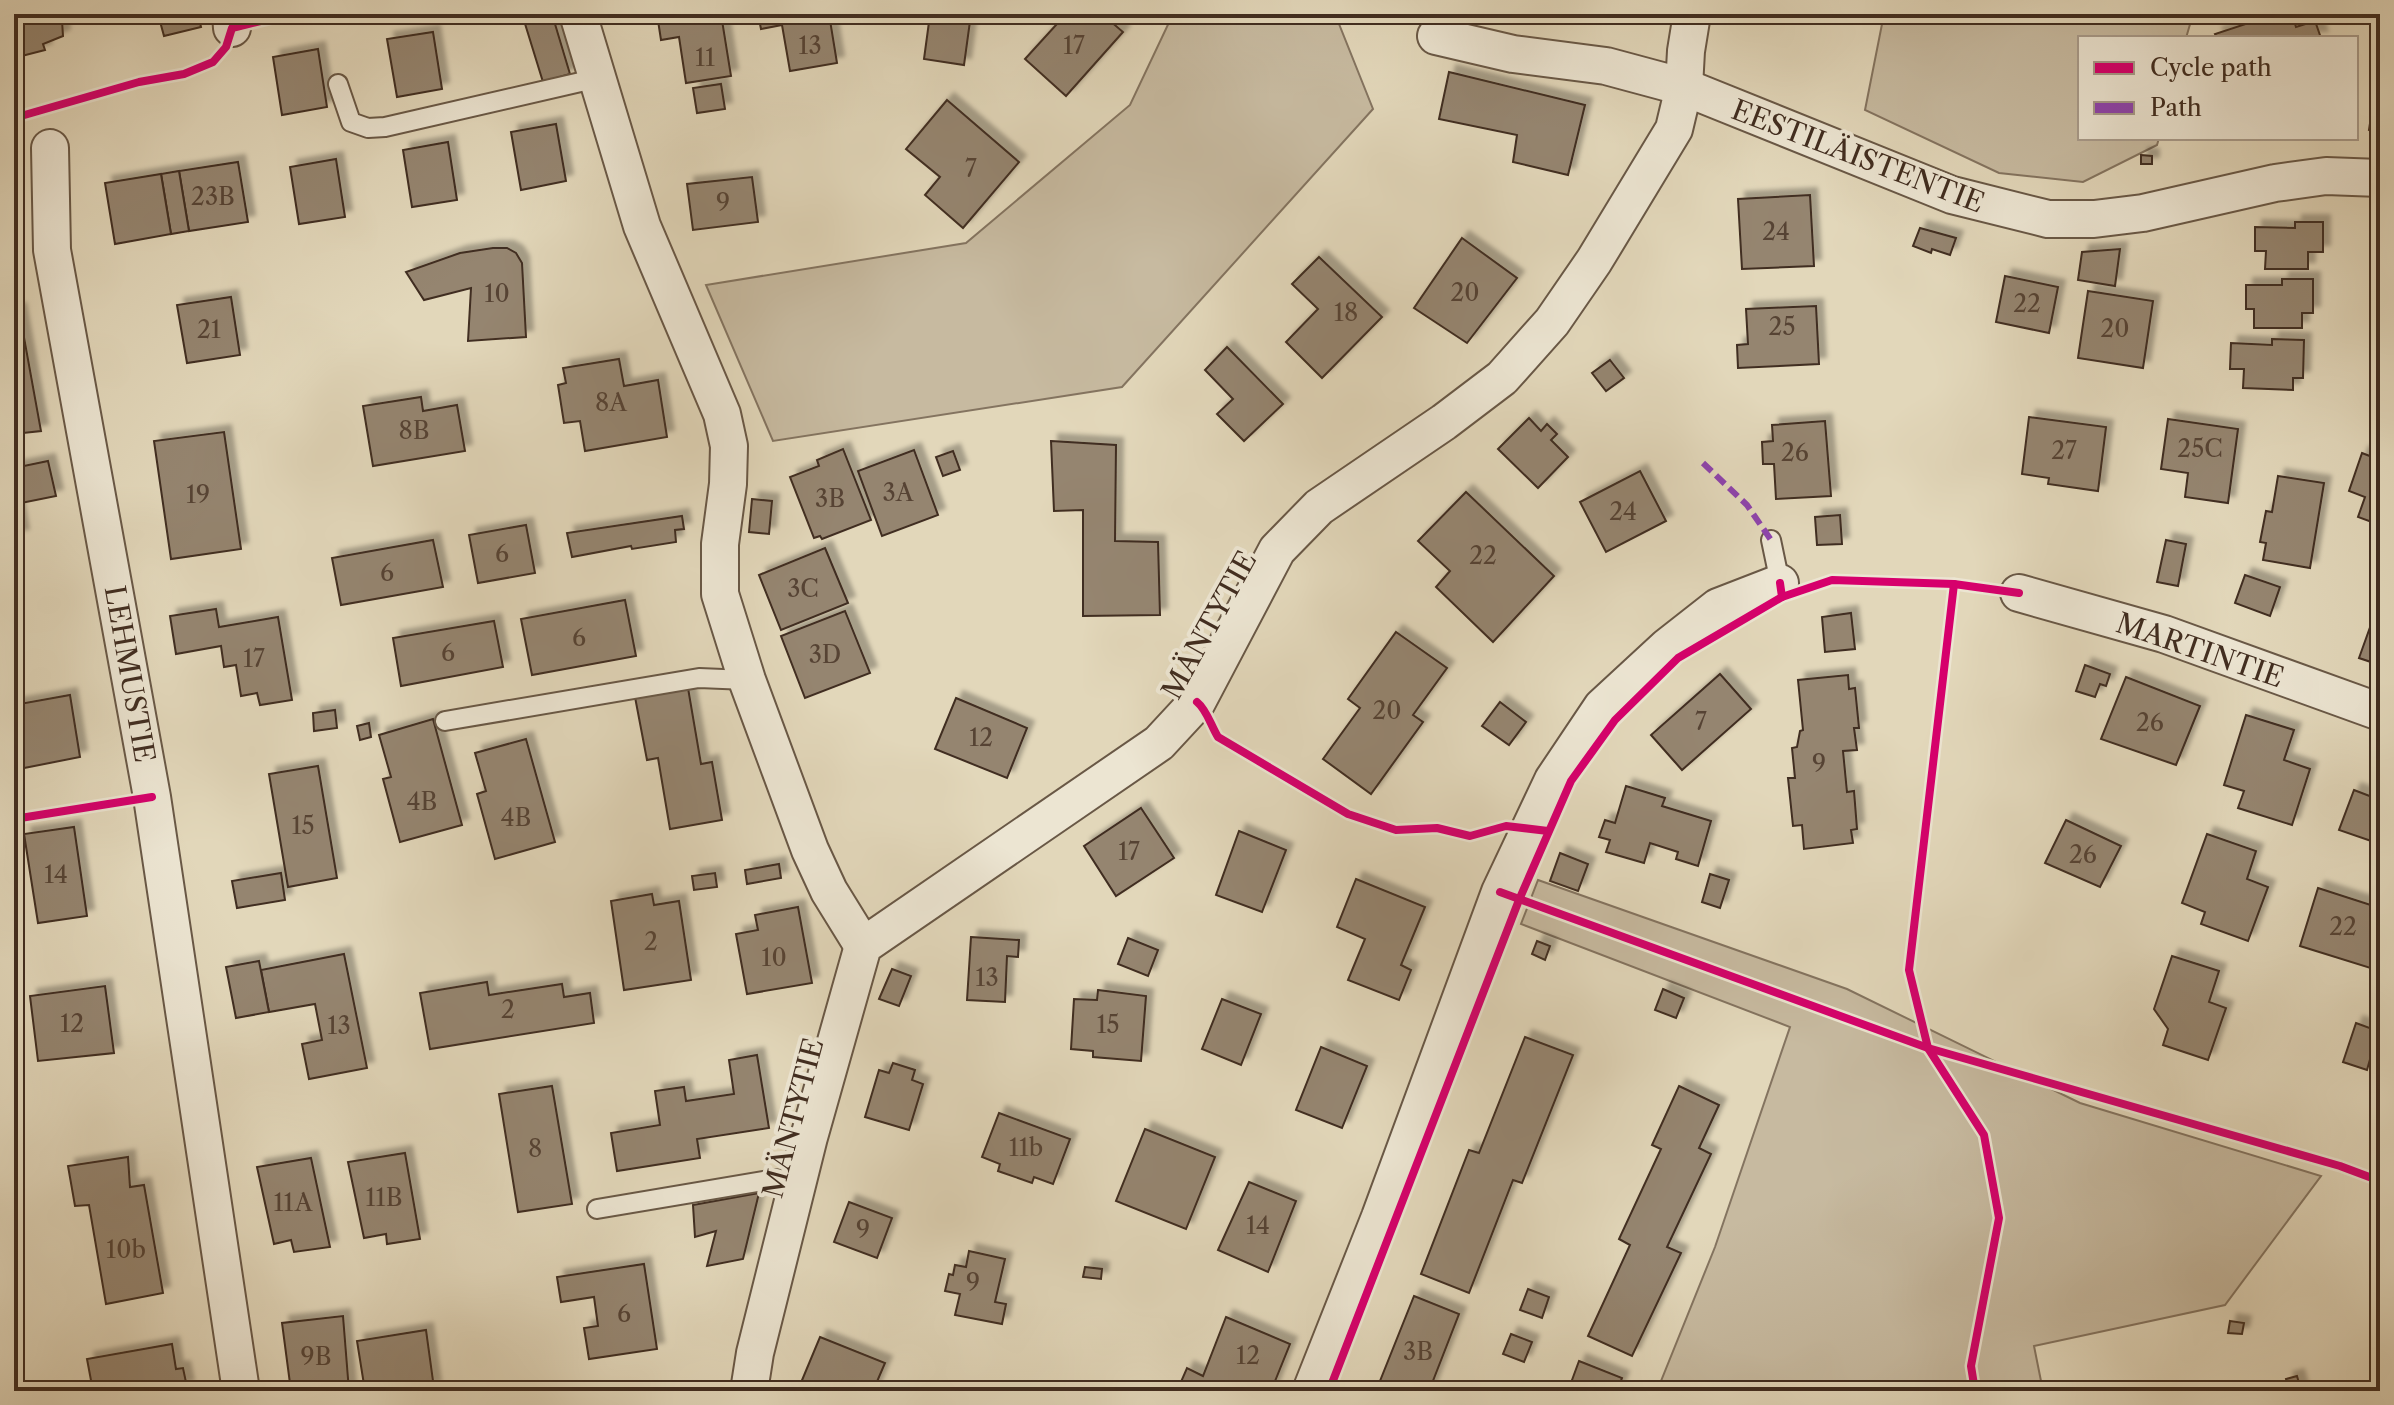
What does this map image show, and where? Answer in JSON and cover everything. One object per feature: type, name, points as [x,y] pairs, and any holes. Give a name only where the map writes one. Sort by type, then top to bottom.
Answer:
[{"type":"street","points":[[578,14],[642,226],[722,414],[729,446],[728,484],[720,544],[720,594],[747,680],[810,850],[829,891],[863,946]]},
{"type":"street","name":"MÄNTYTIE","points":[[749,1391],[755,1353],[797,1183],[863,946],[1159,743],[1197,702],[1277,550],[1319,507],[1444,422],[1502,378],[1552,322],[1594,261],[1674,129],[1684,87],[1692,14]]},
{"type":"street","name":"EESTILÄISTENTIE","points":[[1436,36],[1513,54],[1606,66],[1684,87],[1952,195],[2048,219],[2094,219],[2143,213],[2275,183],[2326,176],[2380,178]]},
{"type":"street","name":"LEHMUSTIE","points":[[50,148],[52,250],[152,797],[241,1391]]},
{"type":"street","points":[[1311,1391],[1380,1217],[1500,892],[1553,780],[1602,707],[1667,647],[1718,607],[1780,583]]},
{"type":"street","name":"MARTINTIE","points":[[2019,593],[2164,634],[2380,712]]},
{"type":"lane","points":[[338,84],[351,122],[368,128],[385,127],[598,78]]},
{"type":"lane","points":[[1771,540],[1780,583]]},
{"type":"lane","points":[[445,721],[699,678],[747,680]]},
{"type":"lane","points":[[597,1209],[775,1179],[797,1183]]},
{"type":"shaded area","points":[[1173,14],[1335,14],[1373,109],[1122,387],[773,441],[706,285],[966,243],[1130,105]]},
{"type":"shaded area","points":[[1884,14],[2193,14],[2187,36],[2078,36],[2078,140],[2158,140],[2157,145],[2083,182],[1999,173],[1865,110]]},
{"type":"shaded area","points":[[1538,880],[1847,989],[2080,1103],[2321,1176],[2225,1305],[2034,1346],[2043,1391],[1657,1391],[1715,1247],[1790,1027],[1521,924]]},
{"type":"building","points":[[14,14],[75,14],[76,17],[62,20],[63,36],[43,44],[45,50],[14,58]]},
{"type":"building","points":[[158,14],[198,14],[201,27],[164,36]]},
{"type":"building","points":[[522,14],[552,14],[570,74],[543,82]]},
{"type":"building","points":[[657,14],[721,14],[731,76],[686,83],[679,37],[661,40]]},
{"type":"building","points":[[758,14],[829,14],[837,63],[790,71],[782,25],[761,29]]},
{"type":"building","points":[[870,14],[971,14],[964,65],[924,59],[929,22]]},
{"type":"building","points":[[1066,14],[1102,14],[1123,32],[1066,96],[1025,59]]},
{"type":"building","points":[[2276,14],[2292,14],[2296,27],[2315,21],[2320,36],[2216,36]]},
{"type":"building","points":[[433,32],[442,89],[397,97],[387,39]]},
{"type":"building","points":[[318,49],[327,107],[282,115],[273,57]]},
{"type":"building","points":[[1449,72],[1585,105],[1568,175],[1513,162],[1517,135],[1439,119]]},
{"type":"building","points":[[721,84],[725,109],[697,113],[693,88]]},
{"type":"building","points":[[947,100],[1019,162],[963,228],[925,195],[940,177],[906,149]]},
{"type":"building","points":[[2372,110],[2380,111],[2380,132],[2369,130]]},
{"type":"building","points":[[556,124],[566,181],[521,190],[511,132]]},
{"type":"building","points":[[448,142],[457,200],[412,207],[403,150]]},
{"type":"building","points":[[2141,155],[2152,156],[2152,164],[2141,164]]},
{"type":"building","points":[[336,159],[345,217],[299,224],[290,167]]},
{"type":"building","points":[[238,162],[248,222],[189,231],[179,171]]},
{"type":"building","points":[[179,171],[189,231],[171,234],[161,174]]},
{"type":"building","points":[[161,174],[171,234],[115,244],[105,183]]},
{"type":"building","points":[[752,177],[758,222],[693,230],[687,184]]},
{"type":"building","points":[[1810,195],[1814,266],[1742,269],[1738,199]]},
{"type":"building","points":[[2295,222],[2323,222],[2323,252],[2308,252],[2308,269],[2265,269],[2266,251],[2255,251],[2255,227],[2295,228]]},
{"type":"building","points":[[1920,228],[1956,238],[1950,255],[1932,249],[1931,253],[1913,246]]},
{"type":"building","points":[[1462,238],[1517,278],[1467,343],[1414,308]]},
{"type":"building","points":[[507,248],[516,253],[522,263],[526,337],[468,341],[471,288],[424,300],[406,272],[460,253]]},
{"type":"building","points":[[2120,249],[2115,286],[2078,280],[2082,252]]},
{"type":"building","points":[[1319,257],[1382,317],[1322,378],[1286,342],[1318,309],[1292,284]]},
{"type":"building","points":[[2005,276],[2058,287],[2049,333],[1996,322]]},
{"type":"building","points":[[2282,279],[2313,279],[2313,313],[2302,313],[2302,328],[2254,328],[2254,309],[2246,309],[2246,285],[2282,285]]},
{"type":"building","points":[[2088,291],[2153,301],[2143,368],[2078,358]]},
{"type":"building","points":[[231,297],[240,355],[187,363],[177,305]]},
{"type":"building","points":[[1816,306],[1819,364],[1738,368],[1737,345],[1748,344],[1746,309]]},
{"type":"building","points":[[19,310],[41,431],[14,434],[14,311]]},
{"type":"building","points":[[2272,339],[2304,340],[2303,378],[2293,378],[2293,390],[2243,388],[2244,369],[2230,369],[2231,343],[2272,345]]},
{"type":"building","points":[[1227,347],[1283,404],[1244,441],[1217,414],[1233,399],[1205,370]]},
{"type":"building","points":[[619,359],[624,386],[658,380],[667,437],[585,451],[580,421],[564,423],[558,385],[566,383],[563,368]]},
{"type":"building","points":[[1610,360],[1624,378],[1606,391],[1592,373]]},
{"type":"building","points":[[421,397],[423,411],[457,405],[465,451],[373,466],[363,406]]},
{"type":"building","points":[[2029,417],[2106,427],[2098,491],[2048,484],[2049,478],[2022,474]]},
{"type":"building","points":[[1529,418],[1541,431],[1547,424],[1557,434],[1551,440],[1568,457],[1538,488],[1498,449]]},
{"type":"building","points":[[2168,419],[2238,429],[2228,503],[2185,497],[2188,473],[2161,469]]},
{"type":"building","points":[[1825,421],[1831,496],[1776,499],[1774,464],[1763,464],[1762,442],[1773,441],[1772,425]]},
{"type":"building","points":[[224,432],[241,549],[171,559],[154,441]]},
{"type":"building","points":[[1051,441],[1116,445],[1115,541],[1158,542],[1160,615],[1083,616],[1083,510],[1054,511]]},
{"type":"building","points":[[843,449],[871,520],[822,539],[820,536],[814,538],[790,477],[819,466],[817,460]]},
{"type":"building","points":[[914,450],[938,515],[882,536],[858,471]]},
{"type":"building","points":[[953,451],[960,470],[943,476],[936,457]]},
{"type":"building","points":[[2362,453],[2380,460],[2380,525],[2358,517],[2365,497],[2349,491]]},
{"type":"building","points":[[48,461],[56,496],[16,504],[22,536],[14,537],[14,468]]},
{"type":"building","points":[[1640,471],[1666,521],[1606,552],[1580,502]]},
{"type":"building","points":[[2278,476],[2324,483],[2310,568],[2263,560],[2266,543],[2260,542],[2266,511],[2272,512]]},
{"type":"building","points":[[1466,492],[1554,576],[1493,642],[1436,587],[1450,571],[1418,541]]},
{"type":"building","points":[[752,499],[772,501],[769,534],[749,532]]},
{"type":"building","points":[[1840,515],[1842,544],[1817,545],[1815,517]]},
{"type":"building","points":[[682,516],[684,529],[675,530],[676,542],[632,549],[631,546],[572,557],[567,533]]},
{"type":"building","points":[[526,525],[535,573],[478,583],[469,535]]},
{"type":"building","points":[[433,540],[443,587],[341,605],[332,558]]},
{"type":"building","points":[[2166,540],[2186,544],[2178,586],[2157,582]]},
{"type":"building","points":[[825,548],[848,603],[781,630],[759,575]]},
{"type":"building","points":[[2245,575],[2280,587],[2270,616],[2235,603]]},
{"type":"building","points":[[625,600],[636,656],[532,675],[521,619]]},
{"type":"building","points":[[216,609],[219,627],[278,617],[292,700],[260,705],[257,693],[241,696],[236,665],[224,667],[221,646],[176,654],[170,616]]},
{"type":"building","points":[[845,611],[870,673],[805,698],[781,636]]},
{"type":"building","points":[[1851,613],[1855,649],[1825,652],[1822,617]]},
{"type":"building","points":[[2373,619],[2380,621],[2380,665],[2359,658]]},
{"type":"building","points":[[494,621],[503,667],[401,686],[393,638]]},
{"type":"building","points":[[1396,632],[1447,668],[1413,715],[1423,722],[1371,794],[1323,759],[1360,708],[1348,699]]},
{"type":"building","points":[[2085,665],[2110,674],[2106,686],[2100,684],[2095,697],[2076,691]]},
{"type":"building","points":[[1720,674],[1751,709],[1682,770],[1651,735]]},
{"type":"building","points":[[1848,675],[1849,689],[1855,688],[1859,728],[1854,728],[1857,750],[1843,751],[1847,792],[1854,791],[1857,829],[1851,830],[1853,843],[1804,849],[1802,825],[1793,826],[1788,778],[1795,778],[1792,748],[1797,747],[1800,731],[1803,730],[1798,680]]},
{"type":"building","points":[[2126,677],[2200,706],[2176,765],[2101,739]]},
{"type":"building","points":[[688,688],[701,764],[712,762],[722,820],[670,829],[658,758],[647,760],[635,697]]},
{"type":"building","points":[[70,695],[80,757],[14,770],[14,705]]},
{"type":"building","points":[[956,698],[1027,728],[1007,778],[935,749]]},
{"type":"building","points":[[1500,702],[1526,722],[1509,745],[1482,726]]},
{"type":"building","points":[[335,710],[337,728],[314,731],[313,713]]},
{"type":"building","points":[[2246,715],[2294,730],[2284,760],[2310,769],[2292,825],[2238,808],[2244,791],[2224,785]]},
{"type":"building","points":[[433,719],[462,825],[400,842],[383,779],[391,777],[379,735]]},
{"type":"building","points":[[369,723],[371,737],[360,740],[357,726]]},
{"type":"building","points":[[526,739],[555,842],[495,859],[477,794],[486,791],[475,753]]},
{"type":"building","points":[[318,766],[337,878],[288,887],[269,774]]},
{"type":"building","points":[[1626,786],[1665,798],[1662,806],[1711,821],[1698,866],[1676,859],[1678,852],[1650,843],[1644,863],[1606,852],[1610,840],[1599,837],[1605,820],[1615,823]]},
{"type":"building","points":[[2354,790],[2380,800],[2380,844],[2339,830]]},
{"type":"building","points":[[1141,808],[1174,858],[1116,896],[1084,846]]},
{"type":"building","points":[[2066,820],[2121,846],[2100,887],[2045,863]]},
{"type":"building","points":[[74,827],[87,916],[38,923],[24,834]]},
{"type":"building","points":[[1239,831],[1286,850],[1262,912],[1216,895]]},
{"type":"building","points":[[2207,834],[2256,851],[2247,879],[2268,887],[2248,941],[2201,924],[2205,912],[2182,903]]},
{"type":"building","points":[[1560,853],[1588,864],[1578,891],[1550,881]]},
{"type":"building","points":[[779,864],[781,878],[747,884],[745,870]]},
{"type":"building","points":[[281,873],[285,900],[237,908],[232,881]]},
{"type":"building","points":[[715,873],[717,887],[694,890],[692,876]]},
{"type":"building","points":[[1710,874],[1729,880],[1720,908],[1702,902]]},
{"type":"building","points":[[1356,879],[1425,907],[1401,965],[1411,970],[1399,1000],[1348,980],[1365,939],[1337,927]]},
{"type":"building","points":[[2318,888],[2380,908],[2380,971],[2300,946]]},
{"type":"building","points":[[652,894],[654,905],[679,901],[691,980],[624,990],[611,901]]},
{"type":"building","points":[[798,907],[812,983],[747,994],[736,934],[758,930],[755,915]]},
{"type":"building","points":[[971,937],[1019,940],[1018,957],[1007,956],[1005,1002],[967,1000]]},
{"type":"building","points":[[1128,938],[1158,950],[1148,976],[1118,964]]},
{"type":"building","points":[[1537,941],[1550,946],[1545,960],[1532,954]]},
{"type":"building","points":[[344,954],[367,1068],[309,1079],[302,1044],[322,1040],[315,1004],[269,1012],[261,970]]},
{"type":"building","points":[[2172,956],[2219,971],[2209,1002],[2226,1008],[2208,1060],[2163,1045],[2168,1029],[2154,1009]]},
{"type":"building","points":[[259,961],[269,1012],[236,1018],[226,967]]},
{"type":"building","points":[[892,969],[911,976],[899,1006],[879,999]]},
{"type":"building","points":[[487,982],[489,995],[562,984],[564,997],[590,993],[594,1023],[430,1049],[420,993]]},
{"type":"building","points":[[105,986],[114,1053],[38,1061],[30,996]]},
{"type":"building","points":[[1663,989],[1684,998],[1676,1018],[1655,1010]]},
{"type":"building","points":[[1098,990],[1146,996],[1141,1061],[1093,1057],[1093,1051],[1071,1049],[1074,999],[1097,1000]]},
{"type":"building","points":[[1222,999],[1261,1014],[1241,1065],[1202,1049]]},
{"type":"building","points":[[2356,1023],[2378,1031],[2367,1070],[2343,1062]]},
{"type":"building","points":[[1525,1037],[1573,1055],[1522,1183],[1513,1180],[1469,1293],[1421,1274],[1469,1150],[1479,1153]]},
{"type":"building","points":[[1321,1047],[1367,1066],[1342,1128],[1296,1110]]},
{"type":"building","points":[[757,1055],[769,1128],[697,1139],[700,1158],[617,1171],[611,1133],[660,1125],[655,1091],[684,1087],[686,1101],[734,1094],[729,1060]]},
{"type":"building","points":[[893,1063],[915,1070],[912,1080],[923,1084],[909,1130],[865,1117],[879,1070],[889,1073]]},
{"type":"building","points":[[552,1086],[572,1204],[518,1212],[499,1094]]},
{"type":"building","points":[[1679,1086],[1719,1105],[1699,1148],[1711,1154],[1667,1247],[1681,1253],[1632,1356],[1588,1336],[1630,1245],[1619,1239],[1661,1149],[1652,1145]]},
{"type":"building","points":[[999,1113],[1070,1139],[1053,1184],[1034,1177],[1032,1183],[998,1171],[1000,1164],[982,1157]]},
{"type":"building","points":[[1145,1129],[1215,1157],[1186,1229],[1116,1201]]},
{"type":"building","points":[[405,1153],[420,1239],[387,1244],[386,1234],[364,1238],[348,1162]]},
{"type":"building","points":[[128,1157],[130,1187],[144,1185],[163,1293],[106,1304],[89,1205],[75,1206],[68,1166]]},
{"type":"building","points":[[311,1158],[330,1247],[294,1252],[291,1240],[274,1244],[257,1167]]},
{"type":"building","points":[[1249,1182],[1296,1201],[1268,1272],[1218,1250]]},
{"type":"building","points":[[759,1193],[743,1259],[707,1266],[716,1231],[695,1237],[693,1205]]},
{"type":"building","points":[[849,1202],[892,1218],[877,1258],[834,1242]]},
{"type":"building","points":[[969,1251],[1005,1259],[995,1302],[1006,1304],[1002,1324],[955,1315],[960,1294],[945,1291],[955,1265],[966,1267]]},
{"type":"building","points":[[644,1264],[657,1349],[589,1359],[584,1328],[598,1326],[594,1297],[561,1302],[557,1277]]},
{"type":"building","points":[[1085,1267],[1102,1269],[1101,1279],[1083,1277]]},
{"type":"building","points":[[1528,1289],[1549,1297],[1542,1318],[1520,1310]]},
{"type":"building","points":[[1414,1296],[1459,1314],[1429,1391],[1376,1391]]},
{"type":"building","points":[[343,1316],[349,1391],[291,1391],[282,1323]]},
{"type":"building","points":[[1226,1317],[1290,1344],[1271,1391],[1177,1391],[1187,1368],[1203,1376]]},
{"type":"building","points":[[2230,1321],[2244,1323],[2242,1334],[2228,1333]]},
{"type":"building","points":[[426,1330],[434,1388],[365,1391],[357,1341]]},
{"type":"building","points":[[1511,1334],[1532,1342],[1524,1362],[1503,1354]]},
{"type":"building","points":[[820,1337],[885,1363],[873,1391],[815,1391],[800,1385]]},
{"type":"building","points":[[172,1344],[176,1369],[183,1368],[187,1387],[165,1391],[93,1391],[87,1359]]},
{"type":"building","points":[[1579,1361],[1622,1378],[1617,1391],[1568,1391]]},
{"type":"building","points":[[2297,1376],[2301,1390],[2289,1391],[2286,1379]]},
{"type":"marked path","points":[[1703,463],[1747,505],[1771,540]]},
{"type":"cycle path","points":[[14,118],[139,82],[184,74],[213,62],[226,47],[232,28],[290,14]]},
{"type":"cycle path","points":[[1782,597],[1832,580],[1954,584],[2019,593]]},
{"type":"cycle path","points":[[1329,1391],[1519,900],[1571,781],[1615,720],[1678,658],[1782,597],[1780,583]]},
{"type":"cycle path","points":[[1954,584],[1909,970],[1928,1048],[1984,1135],[1999,1218],[1971,1366],[1975,1391]]},
{"type":"cycle path","points":[[1197,702],[1218,737],[1348,814],[1396,830],[1437,828],[1470,836],[1506,826],[1548,831]]},
{"type":"cycle path","points":[[14,819],[152,797]]},
{"type":"cycle path","points":[[1500,892],[1928,1048],[2340,1166],[2380,1181]]}]
